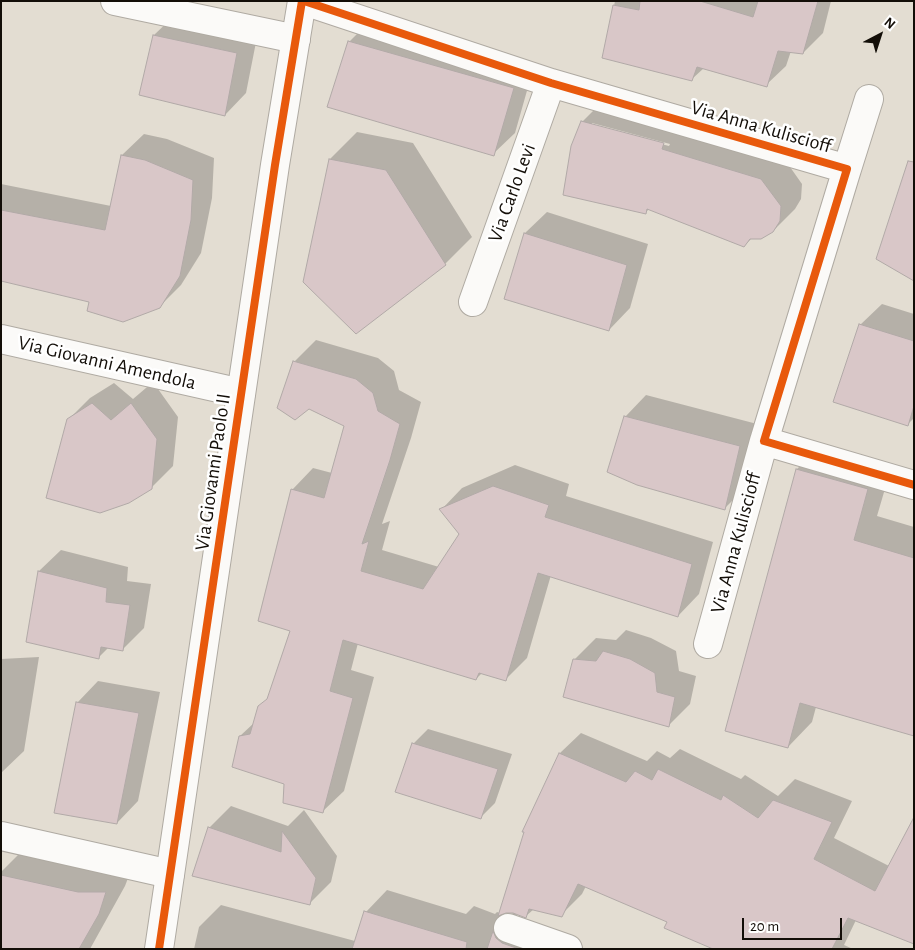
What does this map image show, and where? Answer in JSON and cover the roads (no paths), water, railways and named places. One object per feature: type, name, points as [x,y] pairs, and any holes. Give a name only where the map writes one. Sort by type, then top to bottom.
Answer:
[{"type":"street","points":[[116,1],[296,39]]},
{"type":"street","name":"Via Giovanni Paolo II","points":[[159,949],[241,393],[303,1]]},
{"type":"street","name":"Via Anna Kuliscioff","points":[[303,1],[551,83],[847,169]]},
{"type":"street","name":"Via Carlo Levi","points":[[473,302],[551,83]]},
{"type":"street","name":"Via Anna Kuliscioff","points":[[708,644],[764,441],[869,99]]},
{"type":"street","name":"Via Giovanni Amendola","points":[[1,339],[241,393]]},
{"type":"street","points":[[764,441],[914,485]]},
{"type":"street","points":[[1,836],[170,874]]},
{"type":"street","points":[[508,928],[568,949]]}]
